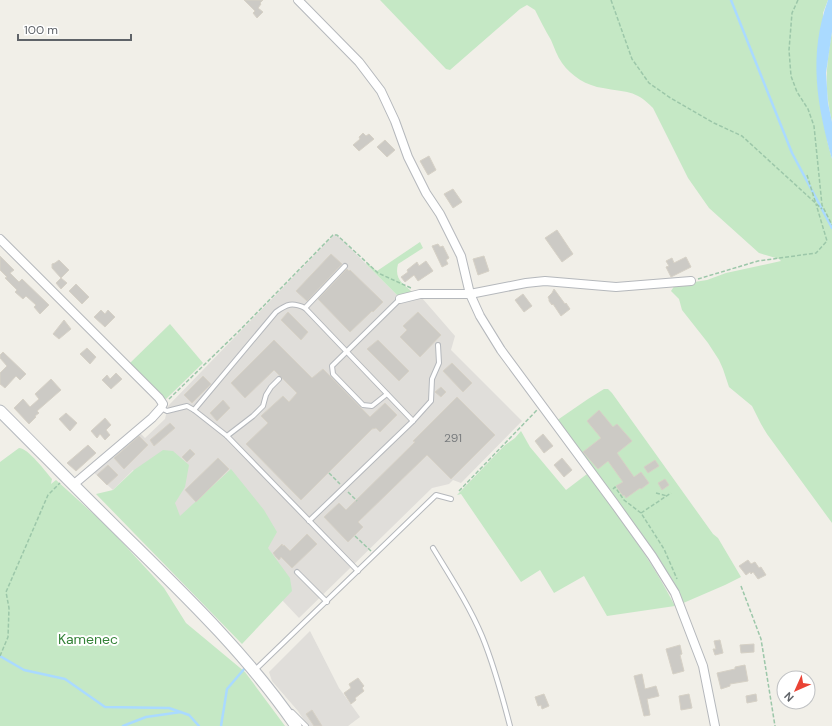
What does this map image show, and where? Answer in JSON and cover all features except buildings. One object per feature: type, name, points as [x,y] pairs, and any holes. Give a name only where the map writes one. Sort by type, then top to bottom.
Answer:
[{"type":"main road","points":[[0,411],[189,599],[256,671],[296,726]]},
{"type":"street","points":[[298,0],[359,62],[381,91],[395,121],[408,157],[426,193],[440,214],[461,256],[470,294],[480,316],[501,350],[541,406],[607,493],[652,556],[675,593],[703,666],[715,726]]},
{"type":"street","points":[[0,239],[159,398],[162,404],[161,408],[152,418],[73,485]]},
{"type":"street","points":[[400,298],[420,294],[470,294],[526,283],[545,281],[616,287],[691,281]]},
{"type":"lane","points":[[305,308],[345,266]]},
{"type":"lane","points":[[387,394],[372,406],[363,405],[333,374],[332,366],[400,298]]},
{"type":"lane","points":[[194,410],[276,312],[286,305],[296,304],[305,308],[413,421]]},
{"type":"lane","points":[[309,521],[432,401],[432,379],[439,363],[438,345]]},
{"type":"lane","points":[[227,436],[253,416],[263,406],[266,395],[279,379]]},
{"type":"lane","points":[[161,408],[166,411],[187,406],[227,436],[358,572]]},
{"type":"lane","points":[[221,641],[256,671],[436,495],[450,499]]},
{"type":"lane","points":[[433,548],[467,606],[482,636],[499,682],[510,726]]},
{"type":"lane","points":[[297,572],[327,602]]},
{"type":"lane","points":[[189,599],[205,624]]},
{"type":"lane","points":[[276,697],[306,726]]},
{"type":"path","points":[[611,0],[632,59],[649,83],[669,97],[714,123],[742,136],[822,209]]},
{"type":"path","points":[[798,0],[792,13],[789,50],[791,76],[797,92],[808,110],[814,126],[822,205],[832,225]]},
{"type":"path","points":[[691,281],[758,262],[816,253],[827,241],[807,175]]},
{"type":"path","points":[[459,491],[541,406]]},
{"type":"path","points":[[0,656],[8,637],[9,608],[6,592],[48,495],[65,477]]},
{"type":"path","points":[[607,493],[615,488],[624,500],[641,513],[664,549],[677,579]]},
{"type":"path","points":[[656,493],[667,496]]},
{"type":"path","points":[[641,513],[671,493]]},
{"type":"path","points":[[355,536],[375,555]]},
{"type":"path","points":[[741,586],[761,639],[775,726]]},
{"type":"shaded area","points":[[335,234],[404,302],[422,298],[455,336],[451,350],[522,421],[461,483],[453,480],[449,484],[432,488],[299,618],[233,548],[196,502],[180,517],[133,470],[113,490],[91,470],[137,430],[145,438],[165,419],[168,406]]},
{"type":"shaded area","points":[[310,631],[339,688],[360,717],[348,726],[308,726],[298,711],[272,681],[269,672]]},
{"type":"green space","points":[[380,0],[828,0],[823,13],[827,140],[832,159],[832,523],[767,434],[752,406],[729,387],[719,360],[708,343],[682,310],[679,299],[671,291],[675,285],[707,280],[726,273],[781,261],[759,253],[709,208],[688,178],[653,108],[647,102],[635,95],[585,83],[570,72],[560,60],[535,10],[527,5],[520,9],[450,70],[446,69]]},
{"type":"green space","points":[[832,32],[832,122],[829,110],[827,77],[828,56]]},
{"type":"green space","points":[[420,242],[423,248],[398,264],[397,269],[398,278],[400,281],[413,293],[398,296],[366,264],[367,263],[377,271]]},
{"type":"green space","points":[[170,324],[203,363],[166,399],[161,397],[129,364]]},
{"type":"green space","points":[[604,389],[608,389],[612,393],[713,534],[718,538],[741,577],[681,604],[556,421]]},
{"type":"green space","points":[[521,431],[530,447],[566,490],[587,474],[623,522],[645,555],[675,606],[607,616],[584,576],[554,593],[540,570],[521,582],[461,494],[457,495],[505,445],[515,438]]},
{"type":"green space","name":"Kamenec","points":[[19,448],[23,449],[32,456],[41,466],[52,479],[51,484],[56,480],[109,528],[164,588],[186,623],[245,672],[285,726],[0,726],[0,462]]},
{"type":"green space","points":[[163,450],[173,451],[189,465],[185,487],[175,503],[180,516],[231,469],[264,510],[277,532],[268,548],[290,578],[292,591],[242,644],[96,494],[113,490],[134,470]]},
{"type":"water","points":[[828,0],[832,0],[832,32],[826,73],[828,103],[832,122],[832,159],[822,119],[817,80],[818,40]]},
{"type":"waterway","points":[[731,0],[792,153],[832,228]]},
{"type":"waterway","points":[[0,656],[24,670],[65,679],[105,707],[169,708],[189,715],[199,726]]},
{"type":"waterway","points":[[221,726],[227,689],[245,668]]},
{"type":"waterway","points":[[123,726],[146,717],[181,712]]}]
